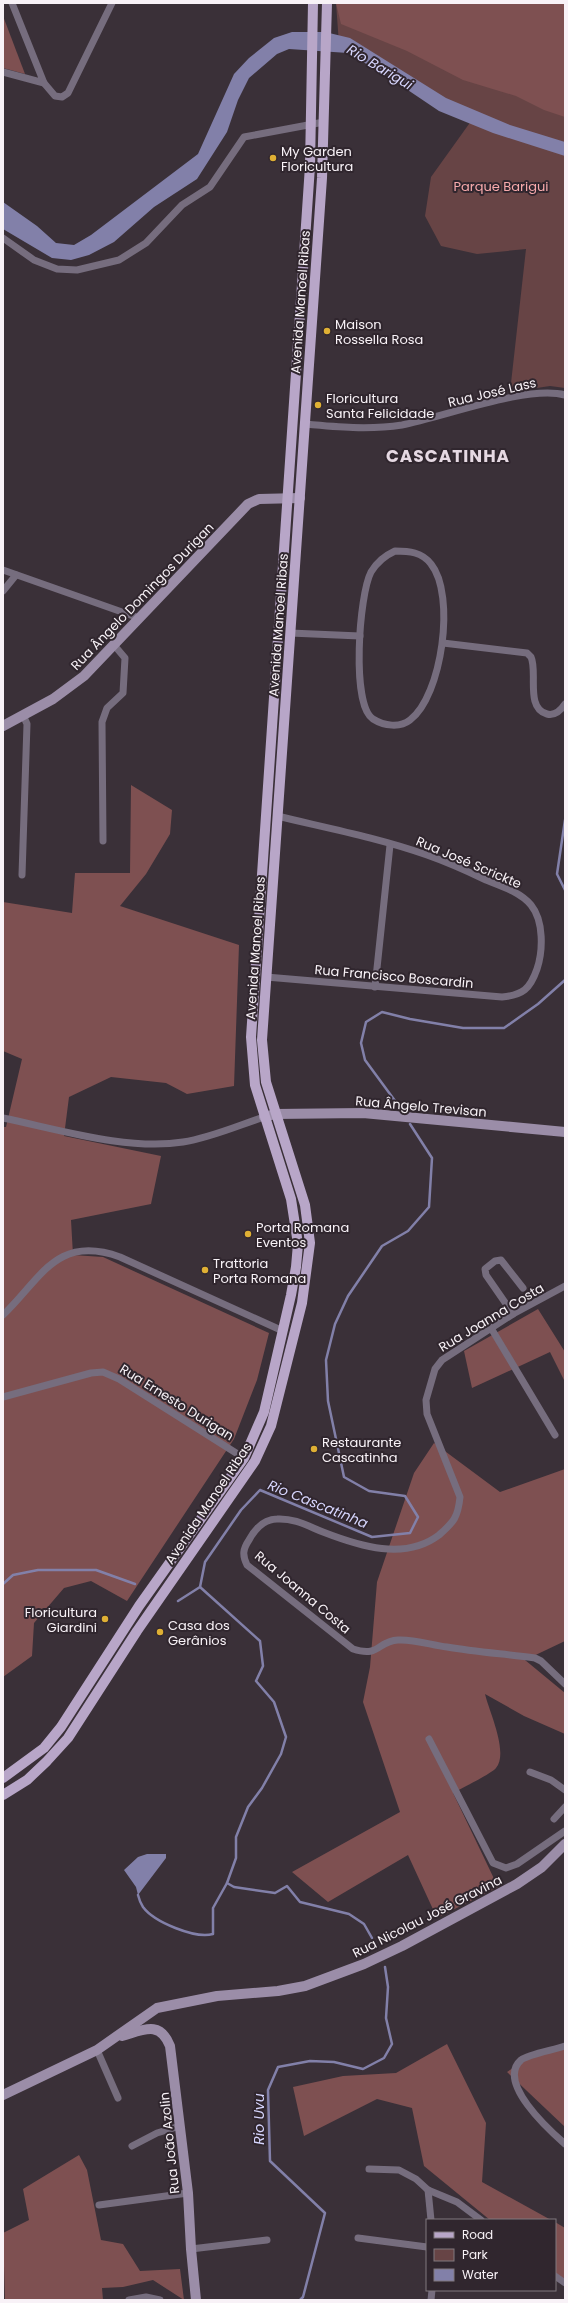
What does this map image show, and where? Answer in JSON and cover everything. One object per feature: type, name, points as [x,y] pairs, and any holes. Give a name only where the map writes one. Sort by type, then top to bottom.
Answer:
[{"type":"main road","name":"Avenida Manoel Ribas","points":[[3,1778],[44,1748],[61,1728],[128,1622],[244,1458],[264,1412],[296,1267],[297,1231],[291,1199],[255,1085],[251,1055],[256,945],[312,124],[313,3]]},
{"type":"main road","name":"Avenida Manoel Ribas","points":[[3,1795],[27,1780],[68,1738],[145,1618],[255,1461],[271,1426],[306,1285],[310,1243],[305,1205],[275,1114],[264,1069],[263,1024],[323,156],[327,3]]},
{"type":"main road","points":[[312,124],[318,128],[320,148],[323,156]]},
{"type":"main road","points":[[280,598],[283,624],[286,631],[290,633]]},
{"type":"main road","points":[[277,648],[281,648],[283,652],[287,683]]},
{"type":"main road","points":[[267,794],[271,811],[277,816]]},
{"type":"main road","points":[[265,823],[271,827],[276,838]]},
{"type":"main road","points":[[256,945],[258,966],[260,972],[266,977]]},
{"type":"main road","points":[[253,993],[260,996],[263,1024]]},
{"type":"main road","points":[[283,1331],[288,1335],[289,1358]]},
{"type":"main road","points":[[244,1458],[255,1461]]},
{"type":"main road","points":[[139,1606],[140,1612],[145,1618]]},
{"type":"main road","points":[[128,1622],[135,1625],[137,1630]]},
{"type":"street","points":[[12,3],[41,83]]},
{"type":"street","points":[[3,72],[41,83],[55,96],[62,97],[68,93],[112,3]]},
{"type":"street","points":[[3,238],[34,260],[57,269],[88,268],[129,256],[146,243],[182,205],[210,187],[244,137],[324,122]]},
{"type":"street","name":"Rua José Lass","points":[[305,424],[359,428],[383,427],[416,422],[524,396],[549,392],[565,395]]},
{"type":"street","name":"Rua Ângelo Domingos Durigan","points":[[3,726],[74,684],[114,645],[248,504],[259,499],[287,497],[300,498]]},
{"type":"street","points":[[395,551],[408,551],[420,554],[430,563],[437,573],[443,604],[443,643],[426,698],[411,720],[404,724],[395,726],[381,723],[372,719],[365,710],[362,686],[360,636],[363,598],[371,573],[378,561],[395,551]]},
{"type":"street","points":[[3,570],[139,618]]},
{"type":"street","points":[[3,591],[16,575]]},
{"type":"street","points":[[290,633],[360,636]]},
{"type":"street","points":[[443,643],[527,653],[531,657],[534,692],[540,709],[546,714],[558,713],[565,704]]},
{"type":"street","points":[[103,841],[102,722],[107,708],[123,693],[126,665],[125,658],[114,645]]},
{"type":"street","points":[[22,875],[27,724],[23,715]]},
{"type":"street","name":"Rua José Scrickte","points":[[277,816],[390,844],[435,858],[512,891],[531,904],[535,912],[540,931],[540,955],[534,975],[525,991],[520,994]]},
{"type":"street","points":[[376,987],[390,844]]},
{"type":"street","name":"Rua Francisco Boscardin","points":[[266,977],[493,997],[520,994]]},
{"type":"street","name":"Rua Ângelo Trevisan","points":[[264,1117],[275,1114],[351,1112],[565,1132]]},
{"type":"street","points":[[3,1118],[117,1141],[162,1144],[202,1137],[264,1117]]},
{"type":"street","points":[[3,1315],[41,1272],[55,1261],[76,1252],[97,1251],[120,1257],[283,1331]]},
{"type":"street","points":[[512,1314],[486,1275],[485,1269],[495,1261],[501,1260],[523,1288]]},
{"type":"street","name":"Rua Joanna Costa","points":[[565,1286],[512,1314],[442,1360],[435,1369],[426,1400],[426,1414],[444,1454],[460,1497],[458,1512],[452,1524],[427,1543],[407,1548],[377,1549],[362,1546],[295,1520],[276,1519],[260,1525],[243,1550],[244,1558],[247,1564],[353,1649],[364,1653],[373,1652],[388,1642],[401,1640],[463,1650],[535,1658],[541,1661],[565,1684]]},
{"type":"street","points":[[491,1328],[555,1435]]},
{"type":"street","name":"Rua Ernesto Durigan","points":[[3,1397],[80,1375],[103,1372],[119,1379],[244,1458]]},
{"type":"street","points":[[429,1739],[493,1863],[506,1868],[517,1864],[565,1831]]},
{"type":"street","points":[[530,1772],[551,1780],[565,1790]]},
{"type":"street","points":[[554,1819],[565,1807]]},
{"type":"street","name":"Rua Nicolau José Gravina","points":[[3,2095],[97,2050],[117,2038],[146,2015],[169,2004],[305,1986],[364,1964],[402,1946],[517,1884],[542,1867],[565,1844]]},
{"type":"street","name":"Rua João Azolin","points":[[117,2038],[155,2029],[162,2032],[167,2038],[174,2071],[188,2193],[196,2300]]},
{"type":"street","points":[[565,2046],[522,2060],[516,2067],[514,2081],[526,2103],[565,2144]]},
{"type":"street","points":[[97,2050],[118,2098]]},
{"type":"street","points":[[132,2146],[157,2133],[180,2126]]},
{"type":"street","points":[[369,2169],[399,2170],[416,2179],[428,2190],[457,2202],[480,2219]]},
{"type":"street","points":[[428,2190],[431,2219]]},
{"type":"street","points":[[99,2204],[188,2193]]},
{"type":"street","points":[[358,2238],[426,2247]]},
{"type":"street","points":[[191,2249],[267,2240]]},
{"type":"street","points":[[556,2277],[565,2283]]},
{"type":"street","points":[[129,2300],[146,2297],[160,2300]]},
{"type":"green space","name":"Parque Barigui","points":[[336,3],[565,3],[565,388],[550,386],[510,392],[526,249],[477,254],[441,246],[425,216],[431,177],[474,117],[339,44]]},
{"type":"shaded area","points":[[336,3],[565,3],[565,117],[544,110],[516,96],[463,80],[407,51],[341,24]]},
{"type":"shaded area","points":[[3,16],[25,74],[3,68]]},
{"type":"shaded area","points":[[131,785],[172,810],[170,834],[146,874],[120,906],[239,945],[234,1086],[187,1094],[166,1083],[111,1077],[69,1097],[64,1136],[161,1156],[151,1204],[71,1220],[73,1255],[103,1257],[269,1333],[257,1380],[234,1439],[127,1601],[91,1581],[64,1588],[34,1623],[32,1656],[3,1677],[3,1127],[6,1127],[22,1059],[3,1051],[3,902],[72,913],[75,873],[130,873]]},
{"type":"shaded area","points":[[538,1309],[565,1352],[565,1382],[550,1352],[472,1388],[464,1351]]},
{"type":"shaded area","points":[[434,1443],[500,1492],[565,1469],[565,1641],[525,1660],[565,1693],[565,1734],[524,1716],[485,1694],[497,1732],[500,1752],[499,1761],[493,1771],[453,1793],[498,1887],[437,1918],[408,1855],[328,1902],[292,1872],[400,1812],[363,1702],[370,1667],[377,1582],[414,1473]]},
{"type":"shaded area","points":[[447,2044],[486,2123],[482,2182],[549,2219],[489,2219],[424,2166],[412,2108],[377,2099],[304,2136],[293,2087],[343,2076],[396,2073]]},
{"type":"shaded area","points":[[542,2049],[565,2050],[565,2127],[507,2072]]},
{"type":"shaded area","points":[[79,2155],[87,2170],[101,2240],[123,2244],[140,2271],[180,2269],[184,2300],[153,2280],[123,2287],[102,2288],[103,2300],[5,2300],[3,2233],[29,2220],[23,2189]]},
{"type":"shaded area","points":[[556,2223],[565,2228],[565,2282],[556,2275]]},
{"type":"water","name":"Rio Barigui","points":[[292,32],[325,32],[350,38],[446,98],[510,125],[565,142],[565,156],[493,133],[439,111],[390,78],[348,53],[289,49],[277,54],[249,78],[238,100],[227,132],[197,179],[154,207],[114,242],[89,255],[71,260],[52,258],[3,229],[3,202],[37,226],[56,243],[74,245],[91,235],[198,154],[234,74],[249,58],[274,38]]},
{"type":"water","points":[[147,1854],[166,1854],[166,1858],[138,1895],[136,1887],[124,1870],[138,1857]]},
{"type":"waterway","name":"Rio Cascatinha","points":[[565,820],[557,874],[565,890]]},
{"type":"waterway","name":"Rio Cascatinha","points":[[401,1109],[365,1060],[361,1043],[366,1022],[382,1012],[410,1019],[463,1028],[504,1028],[538,1004],[565,980]]},
{"type":"waterway","name":"Rio Cascatinha","points":[[178,1601],[200,1587],[205,1562],[241,1510],[260,1490],[372,1537],[410,1533],[418,1517],[405,1496],[369,1491],[344,1477],[328,1401],[326,1360],[335,1324],[348,1296],[382,1246],[408,1231],[429,1207],[432,1158],[410,1124]]},
{"type":"waterway","name":"Rio Cascatinha","points":[[3,1584],[13,1575],[38,1570],[96,1570],[135,1584]]},
{"type":"waterway","points":[[200,1587],[260,1641],[263,1666],[256,1681],[274,1702],[286,1737],[281,1754],[262,1788],[248,1807],[236,1837],[236,1858],[227,1883],[234,1887],[275,1893],[287,1886],[300,1902],[349,1914],[364,1924],[372,1938]]},
{"type":"waterway","points":[[138,1895],[142,1906],[148,1913],[165,1923],[186,1932],[205,1935],[213,1934],[213,1908],[227,1883]]},
{"type":"waterway","name":"Rio Uvu","points":[[300,2300],[303,2297],[325,2213],[270,2161],[268,2090],[278,2067],[310,2061],[334,2062],[363,2069],[384,2058],[392,2044],[386,2018],[388,1987],[385,1967]]},
{"type":"place","name":"My Garden Floricultura","points":[[273,158]]},
{"type":"place","name":"Maison Rossella Rosa","points":[[327,331]]},
{"type":"place","name":"Floricultura Santa Felicidade","points":[[318,405]]},
{"type":"place","name":"Porta Romana Eventos","points":[[248,1234]]},
{"type":"place","name":"Trattoria Porta Romana","points":[[205,1270]]},
{"type":"place","name":"Restaurante Cascatinha","points":[[314,1449]]},
{"type":"place","name":"Floricultura Giardini","points":[[105,1619]]},
{"type":"place","name":"Casa dos Gerânios","points":[[160,1632]]},
{"type":"district","name":"CASCATINHA","points":[[448,456]]}]
